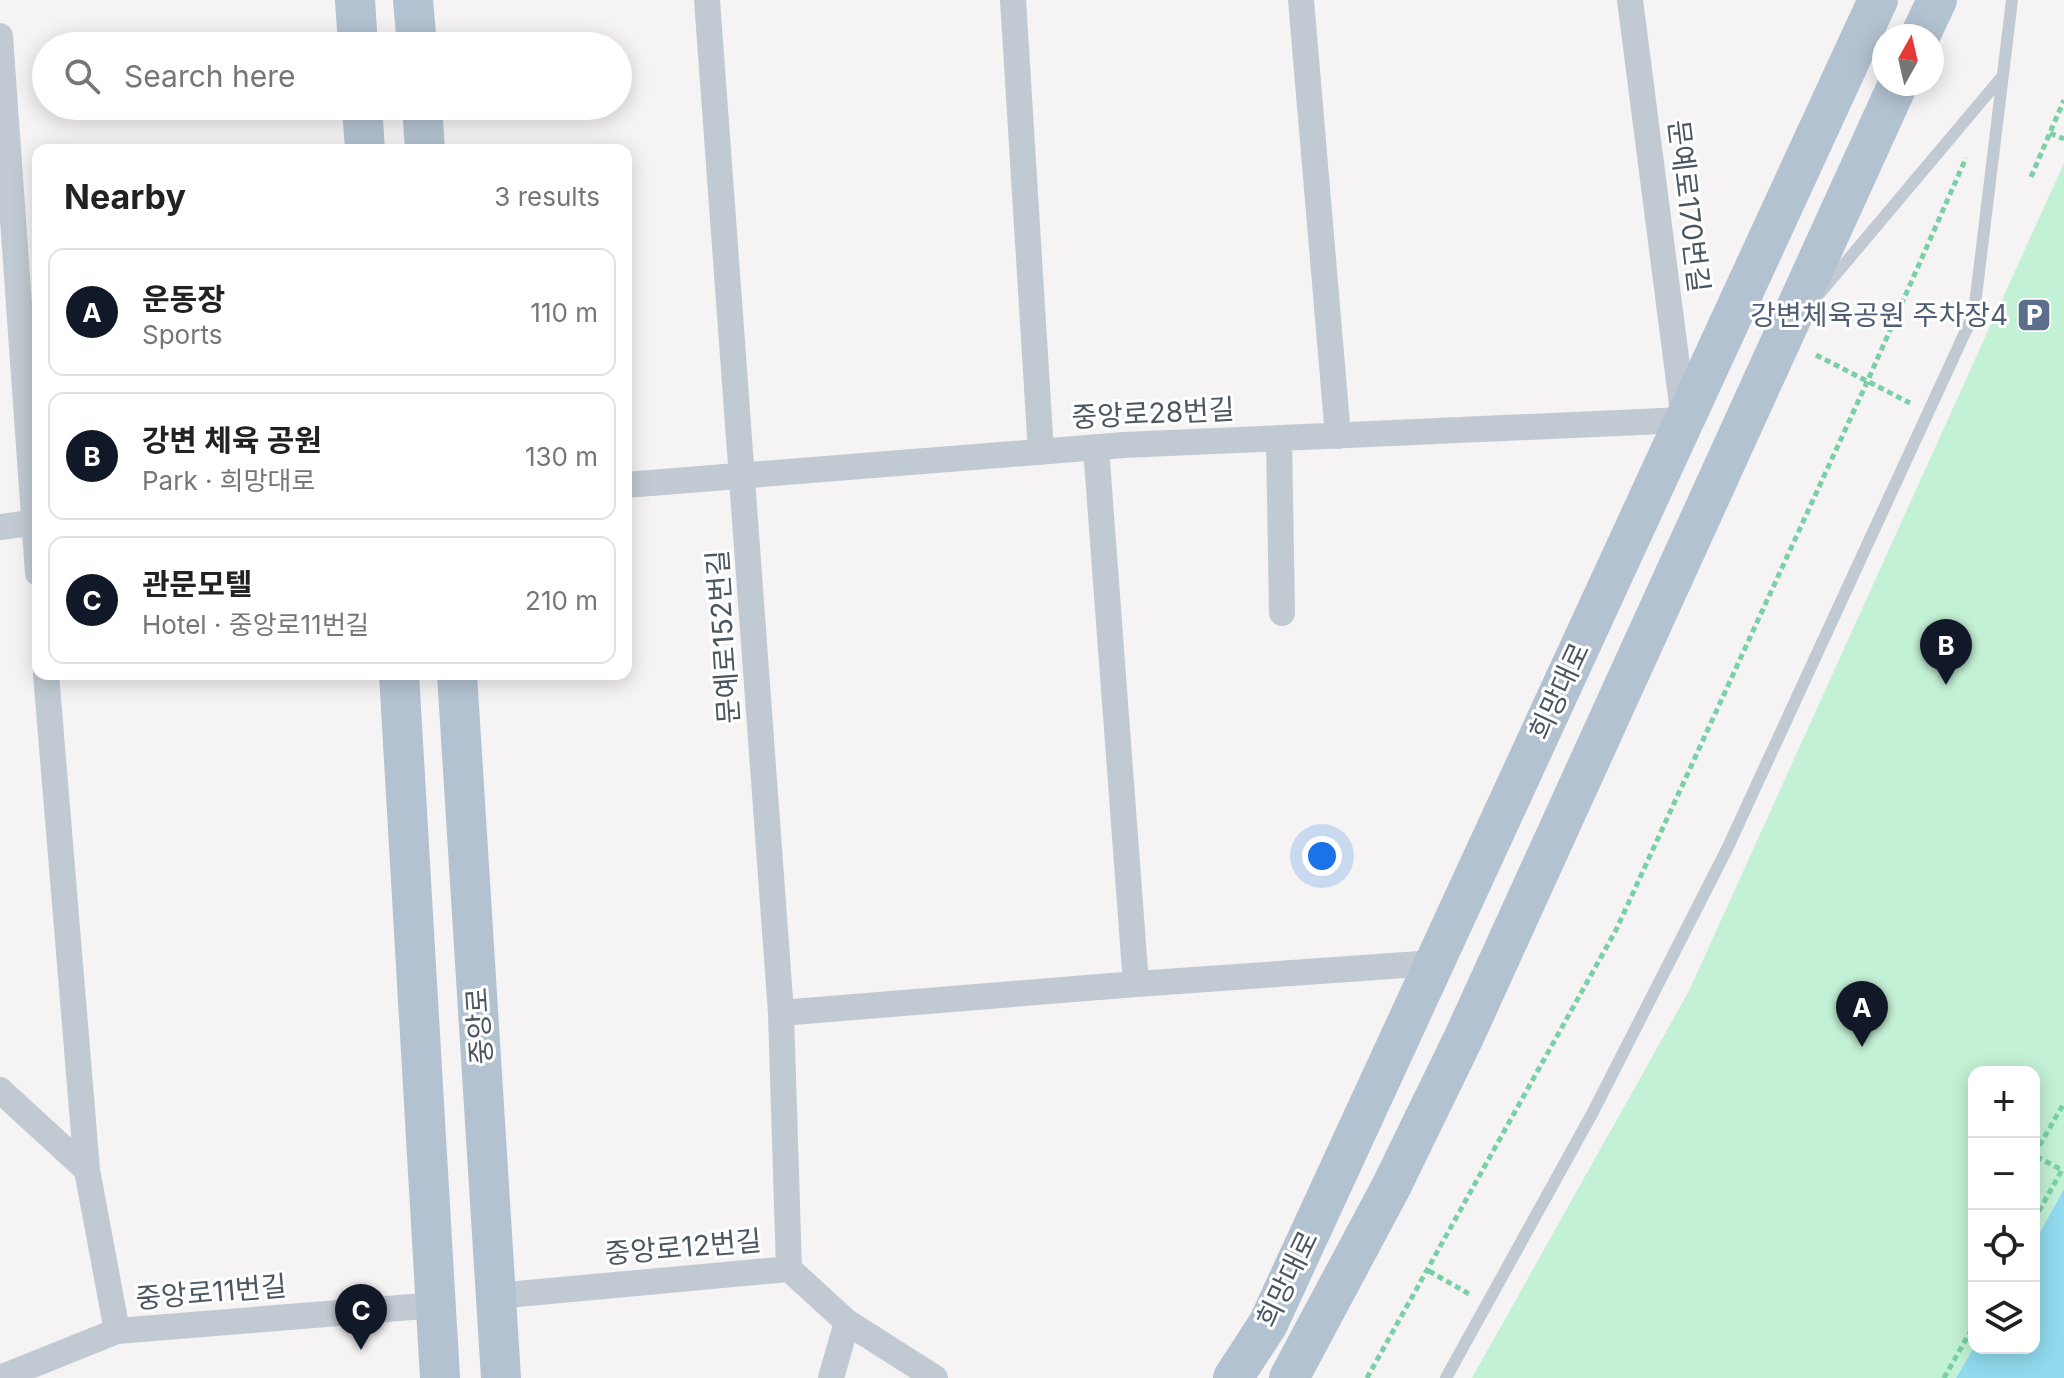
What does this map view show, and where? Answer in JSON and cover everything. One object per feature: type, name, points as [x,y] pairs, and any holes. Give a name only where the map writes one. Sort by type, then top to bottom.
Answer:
[{"type":"main road","points":[[355,0],[357,32]]},
{"type":"main road","points":[[413,0],[416,32]]},
{"type":"main road","name":"희망대로","points":[[1233,1378],[1268,1324],[1878,0]]},
{"type":"main road","points":[[1926,24],[1937,0]]},
{"type":"main road","name":"희망대로","points":[[1289,1378],[1391,1187],[1793,344],[1893,96]]},
{"type":"main road","points":[[363,120],[365,144]]},
{"type":"main road","points":[[423,120],[425,144]]},
{"type":"main road","points":[[399,680],[440,1378]]},
{"type":"main road","name":"중앙로","points":[[457,680],[501,1378]]},
{"type":"street","name":"문예로152번길","points":[[707,0],[781,1013],[789,1269]]},
{"type":"street","points":[[1013,0],[1041,452]]},
{"type":"street","points":[[1301,0],[1338,436]]},
{"type":"street","name":"문예로170번길","points":[[1630,0],[1684,420]]},
{"type":"street","points":[[0,36],[7,238],[32,483]]},
{"type":"street","name":"중앙로28번길","points":[[632,484],[1096,448],[1684,420]]},
{"type":"street","points":[[1279,438],[1282,613]]},
{"type":"street","points":[[1096,448],[1136,984]]},
{"type":"street","points":[[0,527],[32,523]]},
{"type":"street","points":[[46,680],[87,1170],[117,1331]]},
{"type":"street","points":[[781,1013],[1434,963]]},
{"type":"street","points":[[0,1090],[87,1170]]},
{"type":"street","name":"중앙로12번길","points":[[496,1296],[789,1269],[847,1322],[935,1378]]},
{"type":"street","name":"중앙로11번길","points":[[0,1378],[117,1331],[436,1305]]},
{"type":"street","points":[[831,1378],[847,1322]]},
{"type":"lane","points":[[1446,1378],[1593,1112],[1727,849],[1974,313],[2012,0]]},
{"type":"lane","points":[[1793,344],[2001,78]]},
{"type":"path","points":[[2031,177],[2064,100]]},
{"type":"path","points":[[2050,133],[2064,139]]},
{"type":"path","points":[[1367,1378],[1616,930],[1970,150]]},
{"type":"path","points":[[1793,344],[1929,413]]},
{"type":"path","points":[[2040,1210],[2063,1168],[2034,1155],[2064,1103]]},
{"type":"path","points":[[1429,1271],[1488,1305]]},
{"type":"path","points":[[1944,1378],[1968,1336]]},
{"type":"green space","points":[[2064,163],[2064,1189],[2040,1232],[2040,1066],[1968,1066],[1970,1354],[1956,1378],[1472,1378],[1689,991]]},
{"type":"water","points":[[2064,1189],[2064,1378],[1956,1378],[1970,1354],[2040,1354],[2040,1232]]},
{"type":"place","name":"강변체육공원 주차장4","points":[[2034,315]]},
{"type":"place","name":"강변 체육 공원","points":[[1946,685]]},
{"type":"place","name":"운동장","points":[[1862,1047]]},
{"type":"place","name":"관문모텔","points":[[361,1350]]}]
